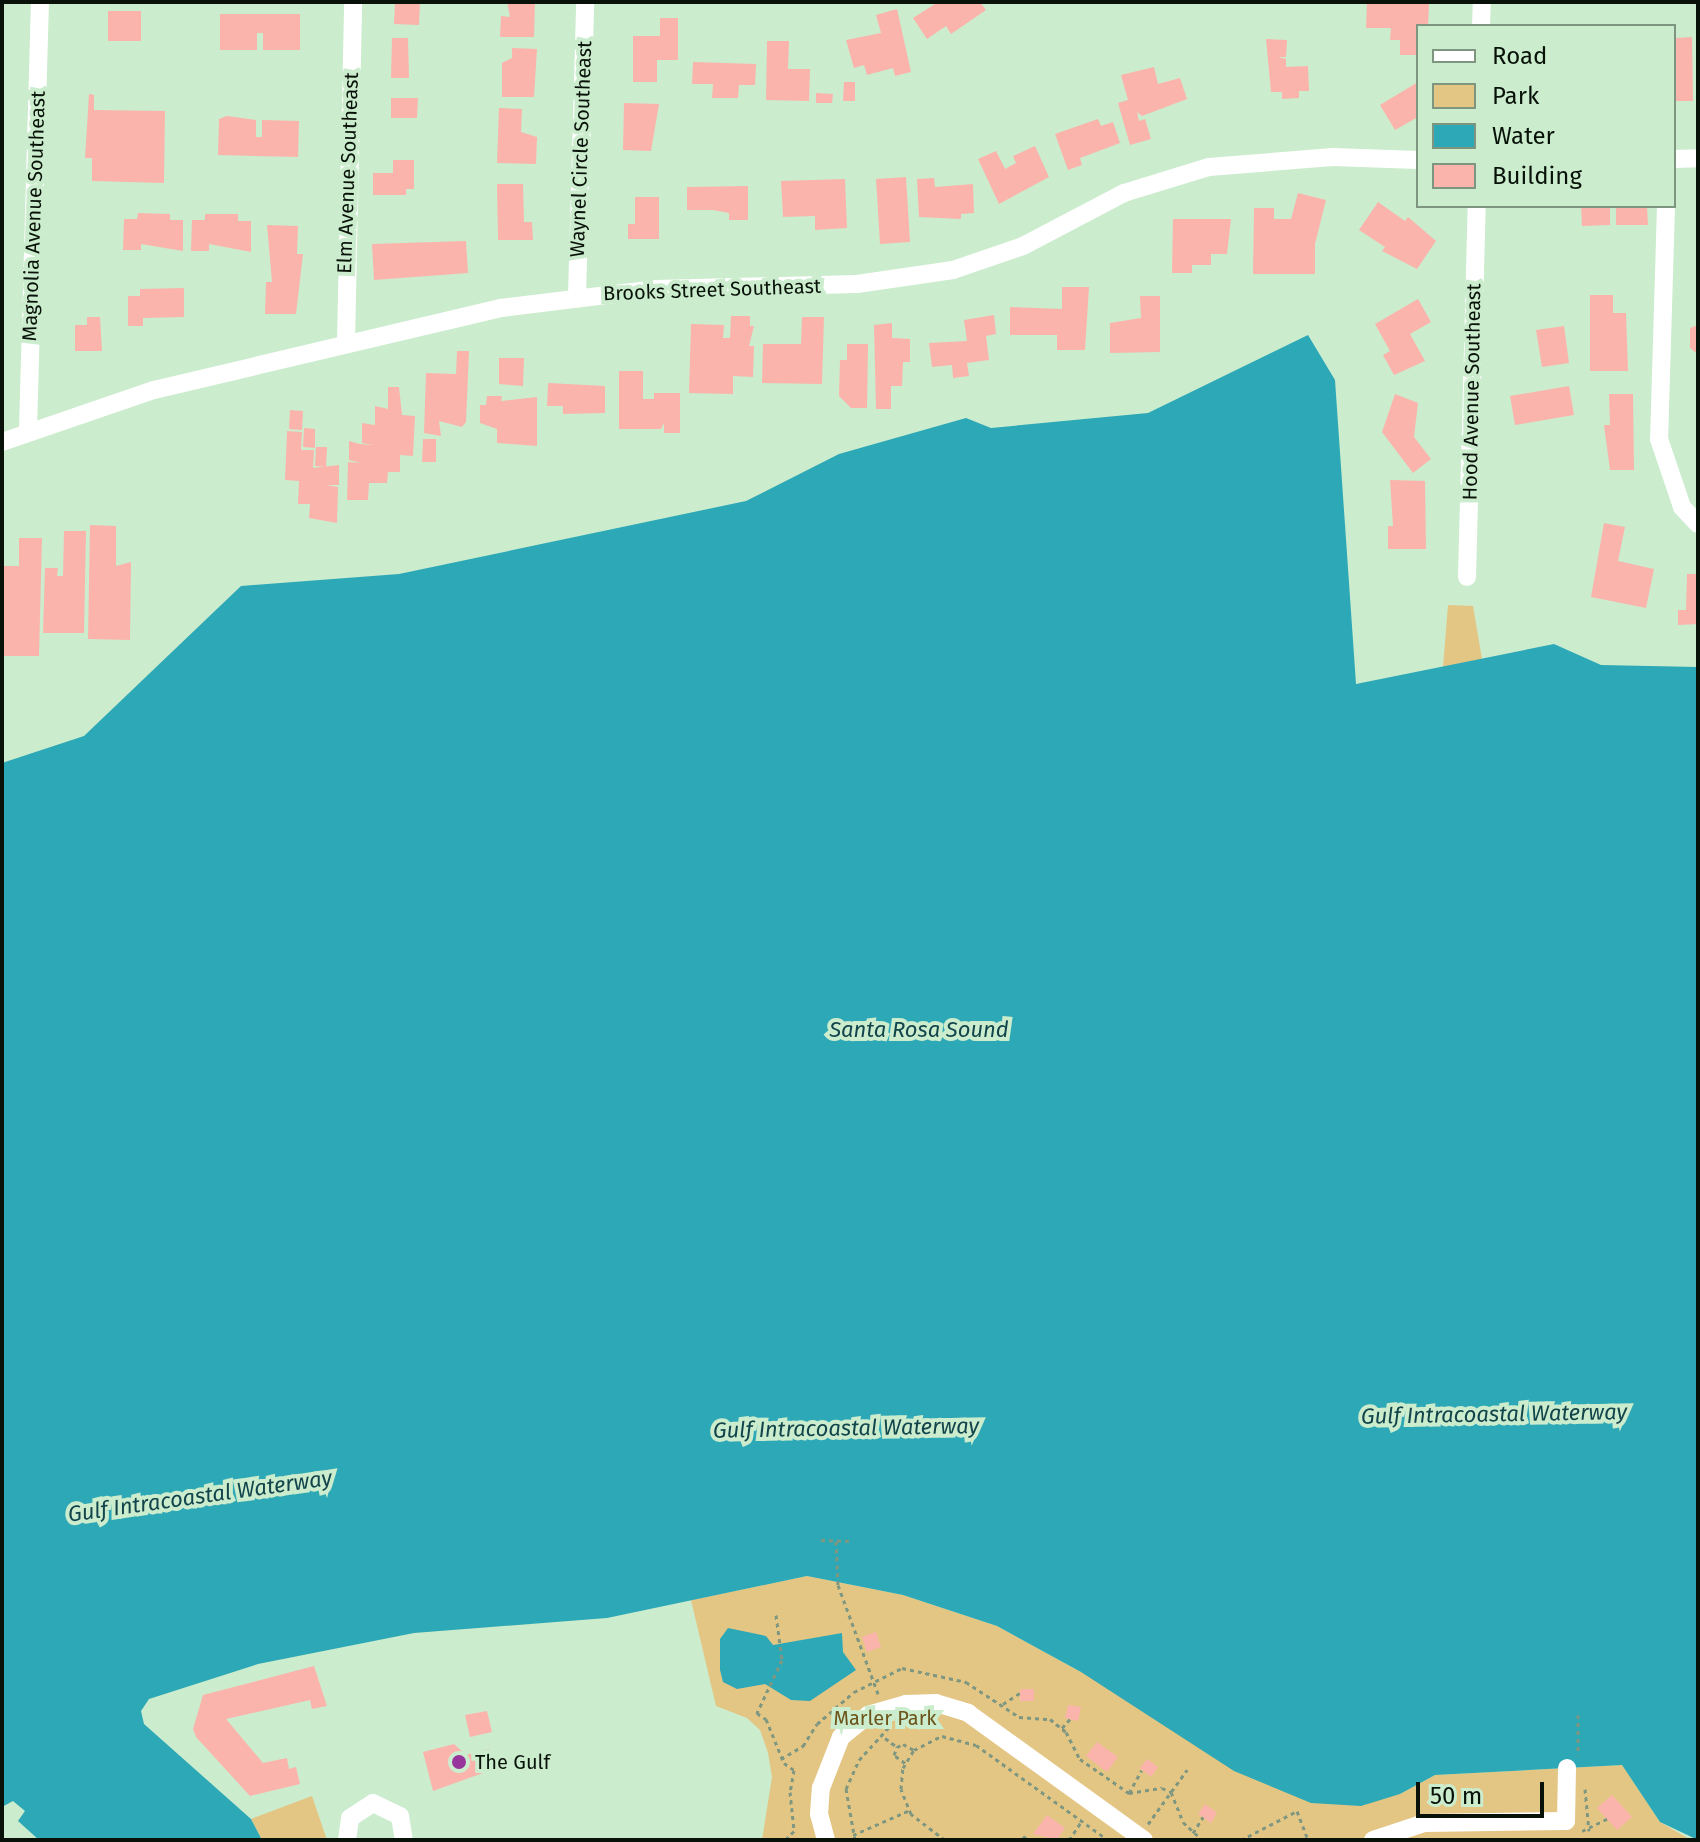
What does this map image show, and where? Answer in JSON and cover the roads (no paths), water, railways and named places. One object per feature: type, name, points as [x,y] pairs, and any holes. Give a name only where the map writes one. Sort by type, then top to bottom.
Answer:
[{"type":"street","name":"Magnolia Avenue Southeast","points":[[28,430],[40,2]]},
{"type":"street","name":"Elm Avenue Southeast","points":[[346,343],[353,2]]},
{"type":"street","name":"Waynel Circle Southeast","points":[[577,296],[585,2]]},
{"type":"street","points":[[1481,24],[1482,2]]},
{"type":"street","points":[[1676,159],[1698,158]]},
{"type":"street","name":"Brooks Street Southeast","points":[[2,442],[28,430],[154,390],[346,343],[577,296],[904,280],[980,263],[1124,193],[1209,167],[1255,160],[1416,160]]},
{"type":"street","name":"Hood Avenue Southeast","points":[[1467,577],[1477,208]]},
{"type":"street","points":[[1666,208],[1659,439],[1682,507],[1698,524]]},
{"type":"street","points":[[826,1840],[819,1814],[821,1788],[841,1737],[868,1715],[906,1704],[936,1703],[968,1713],[1141,1838]]},
{"type":"street","points":[[1373,1840],[1424,1823],[1566,1821],[1567,1768]]},
{"type":"street","points":[[347,1840],[350,1818],[373,1803],[400,1816],[404,1840]]},
{"type":"water","name":"Santa Rosa Sound","points":[[1308,335],[1335,380],[1356,684],[1554,644],[1601,665],[1698,667],[1698,1840],[1660,1822],[1622,1765],[1435,1775],[1400,1794],[1361,1806],[1311,1803],[1234,1771],[1081,1672],[997,1626],[903,1595],[807,1576],[607,1618],[414,1633],[258,1664],[149,1699],[141,1711],[144,1724],[251,1819],[262,1840],[39,1840],[18,1821],[25,1811],[13,1801],[2,1807],[2,763],[84,736],[241,586],[399,574],[746,501],[839,454],[966,418],[991,428],[1148,413]]},
{"type":"water","points":[[728,1628],[766,1636],[773,1645],[842,1633],[843,1652],[856,1670],[810,1701],[791,1700],[765,1684],[737,1689],[723,1682],[720,1670],[720,1639]]},
{"type":"place","name":"The Gulf","points":[[459,1762]]},
{"type":"water label","name":"Gulf Intracoastal Waterway","points":[[1494,1414]]},
{"type":"water label","name":"Gulf Intracoastal Waterway","points":[[846,1428]]},
{"type":"water label","name":"Gulf Intracoastal Waterway","points":[[200,1496]]},
{"type":"park label","name":"Marler Park","points":[[885,1718]]}]
